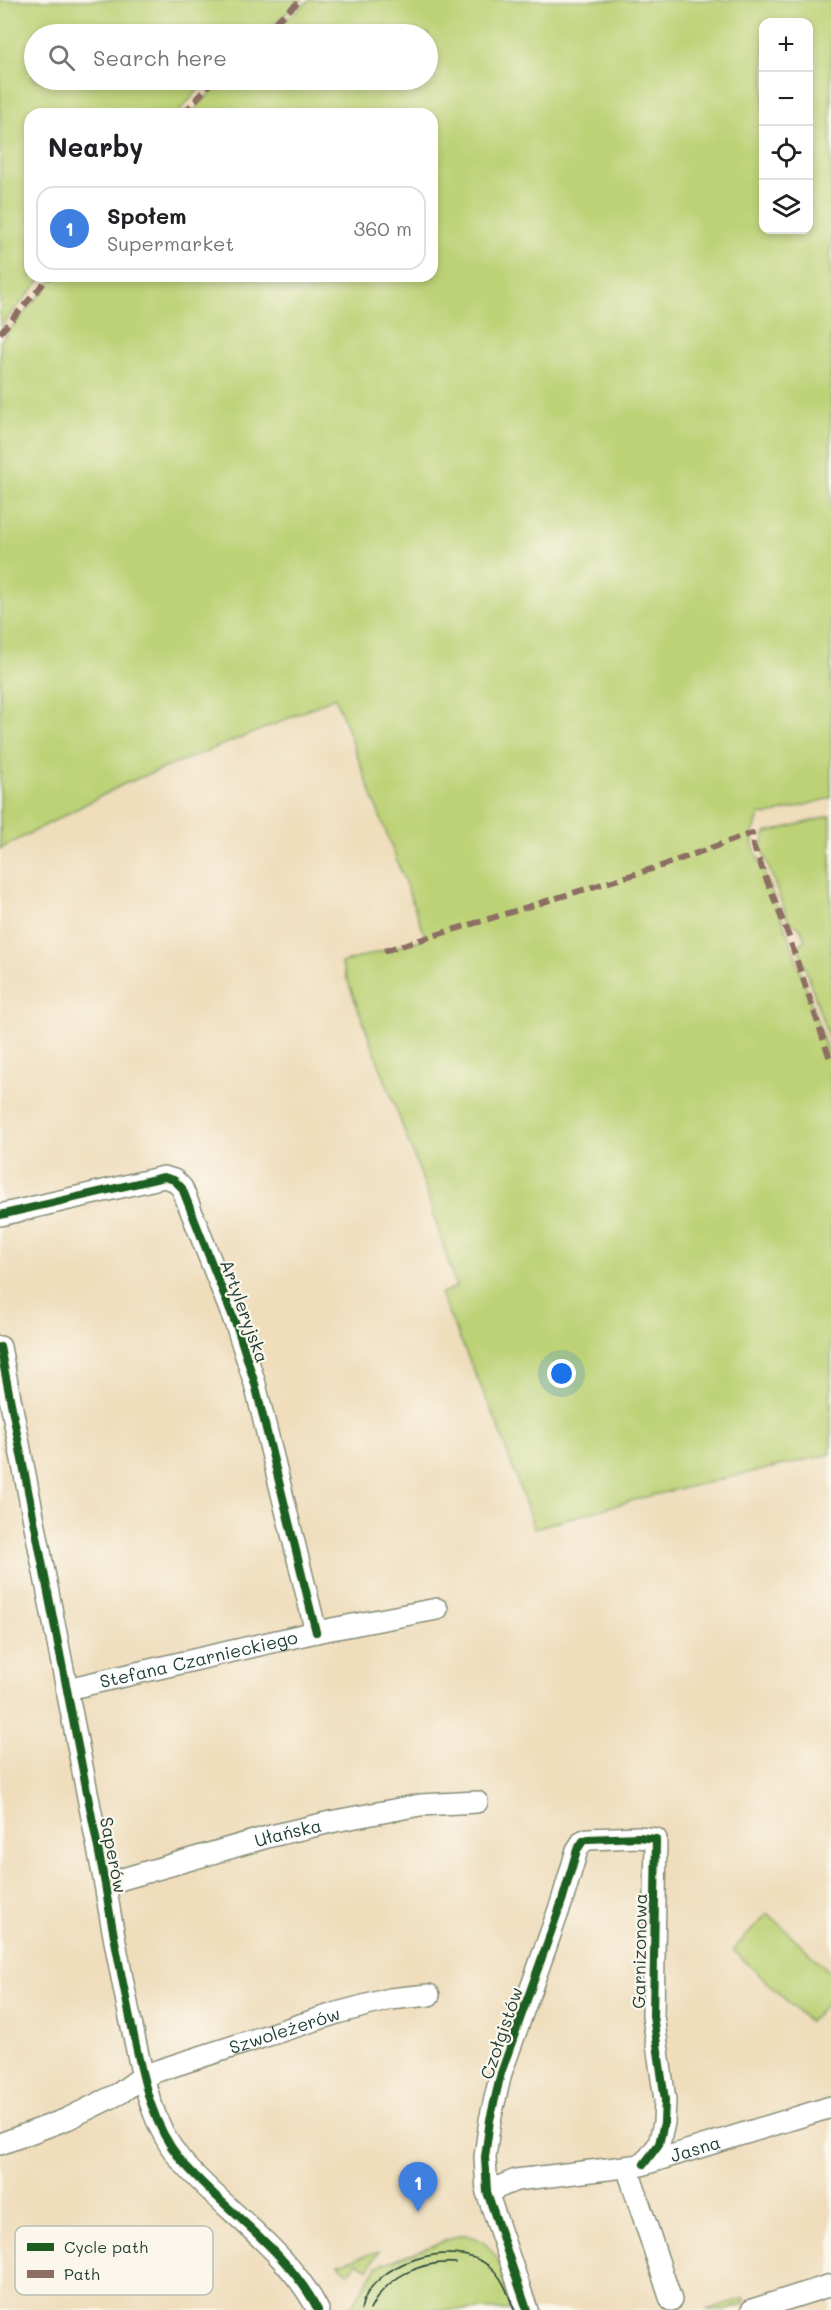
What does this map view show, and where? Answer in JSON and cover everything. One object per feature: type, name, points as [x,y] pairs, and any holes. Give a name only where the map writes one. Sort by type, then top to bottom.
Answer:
[{"type":"street","name":"Artyleryjska","points":[[0,1215],[164,1177],[174,1180],[182,1188],[238,1330],[255,1383],[316,1632]]},
{"type":"street","name":"Saperów","points":[[0,1347],[113,1935],[143,2076],[160,2127],[178,2157],[200,2182],[295,2273],[318,2310]]},
{"type":"street","name":"Stefana Czarnieckiego","points":[[67,1689],[316,1632],[437,1608]]},
{"type":"street","name":"Ułańska","points":[[105,1884],[271,1836],[335,1821],[420,1805],[477,1802]]},
{"type":"street","name":"Czołgistów","points":[[527,2310],[487,2192],[485,2157],[496,2091],[562,1901],[577,1850],[583,1841],[588,1839],[639,1837],[657,1839]]},
{"type":"street","name":"Garnizonowa","points":[[635,2165],[659,2144],[664,2123],[665,2100],[652,2016],[657,1839]]},
{"type":"street","name":"Szwoleżerów","points":[[0,2144],[67,2119],[120,2093],[143,2076],[338,2013],[390,1999],[429,1995]]},
{"type":"street","name":"Jasna","points":[[487,2192],[516,2180],[635,2165],[831,2107]]},
{"type":"street","points":[[635,2165],[671,2300]]},
{"type":"street","points":[[752,2310],[831,2285]]},
{"type":"green space","points":[[0,0],[302,0],[274,24],[24,24],[24,90],[198,90],[182,108],[24,108],[24,282],[39,282],[0,327]]},
{"type":"green space","points":[[310,0],[831,0],[831,798],[768,815],[760,814],[753,833],[753,845],[789,937],[831,1062],[831,1454],[645,1497],[534,1528],[497,1423],[440,1294],[456,1287],[425,1186],[341,963],[426,938],[335,697],[278,723],[124,784],[0,849],[0,341],[51,282],[438,282],[438,108],[196,108],[213,90],[438,90],[438,24],[280,24]]},
{"type":"green space","points":[[831,816],[831,1045],[798,946],[805,940],[801,929],[788,920],[761,846],[766,833]]},
{"type":"green space","points":[[768,1913],[831,1973],[831,1999],[809,2022],[733,1950]]},
{"type":"green space","points":[[461,2235],[473,2237],[492,2251],[505,2275],[519,2310],[349,2310],[377,2266]]},
{"type":"green space","points":[[379,2251],[368,2269],[357,2262],[349,2273],[339,2264]]},
{"type":"green space","points":[[745,2298],[744,2304],[726,2310],[706,2310]]},
{"type":"tram line","points":[[361,2310],[367,2293],[379,2279],[396,2268],[414,2260],[435,2255],[455,2254],[473,2258],[494,2270],[514,2310]]},
{"type":"tram line","points":[[370,2310],[384,2289],[405,2273],[430,2265],[456,2263]]},
{"type":"marked path","points":[[273,24],[301,0]]},
{"type":"marked path","points":[[188,108],[205,90]]},
{"type":"marked path","points":[[0,333],[45,282]]},
{"type":"marked path","points":[[384,951],[661,866],[752,833],[753,845],[789,937],[831,1062]]},
{"type":"cycle path","points":[[0,1215],[164,1177],[174,1180],[182,1188],[238,1330],[255,1384],[316,1632]]},
{"type":"cycle path","points":[[0,1347],[130,2018],[147,2092],[160,2127],[180,2159],[290,2268],[318,2310]]},
{"type":"cycle path","points":[[527,2310],[487,2192],[485,2157],[490,2120],[501,2073],[562,1901],[577,1850],[583,1841],[588,1839],[639,1837],[656,1839],[653,2016],[665,2100],[664,2123],[659,2144],[644,2164]]},
{"type":"place","name":"Społem","points":[[418,2212]]}]
